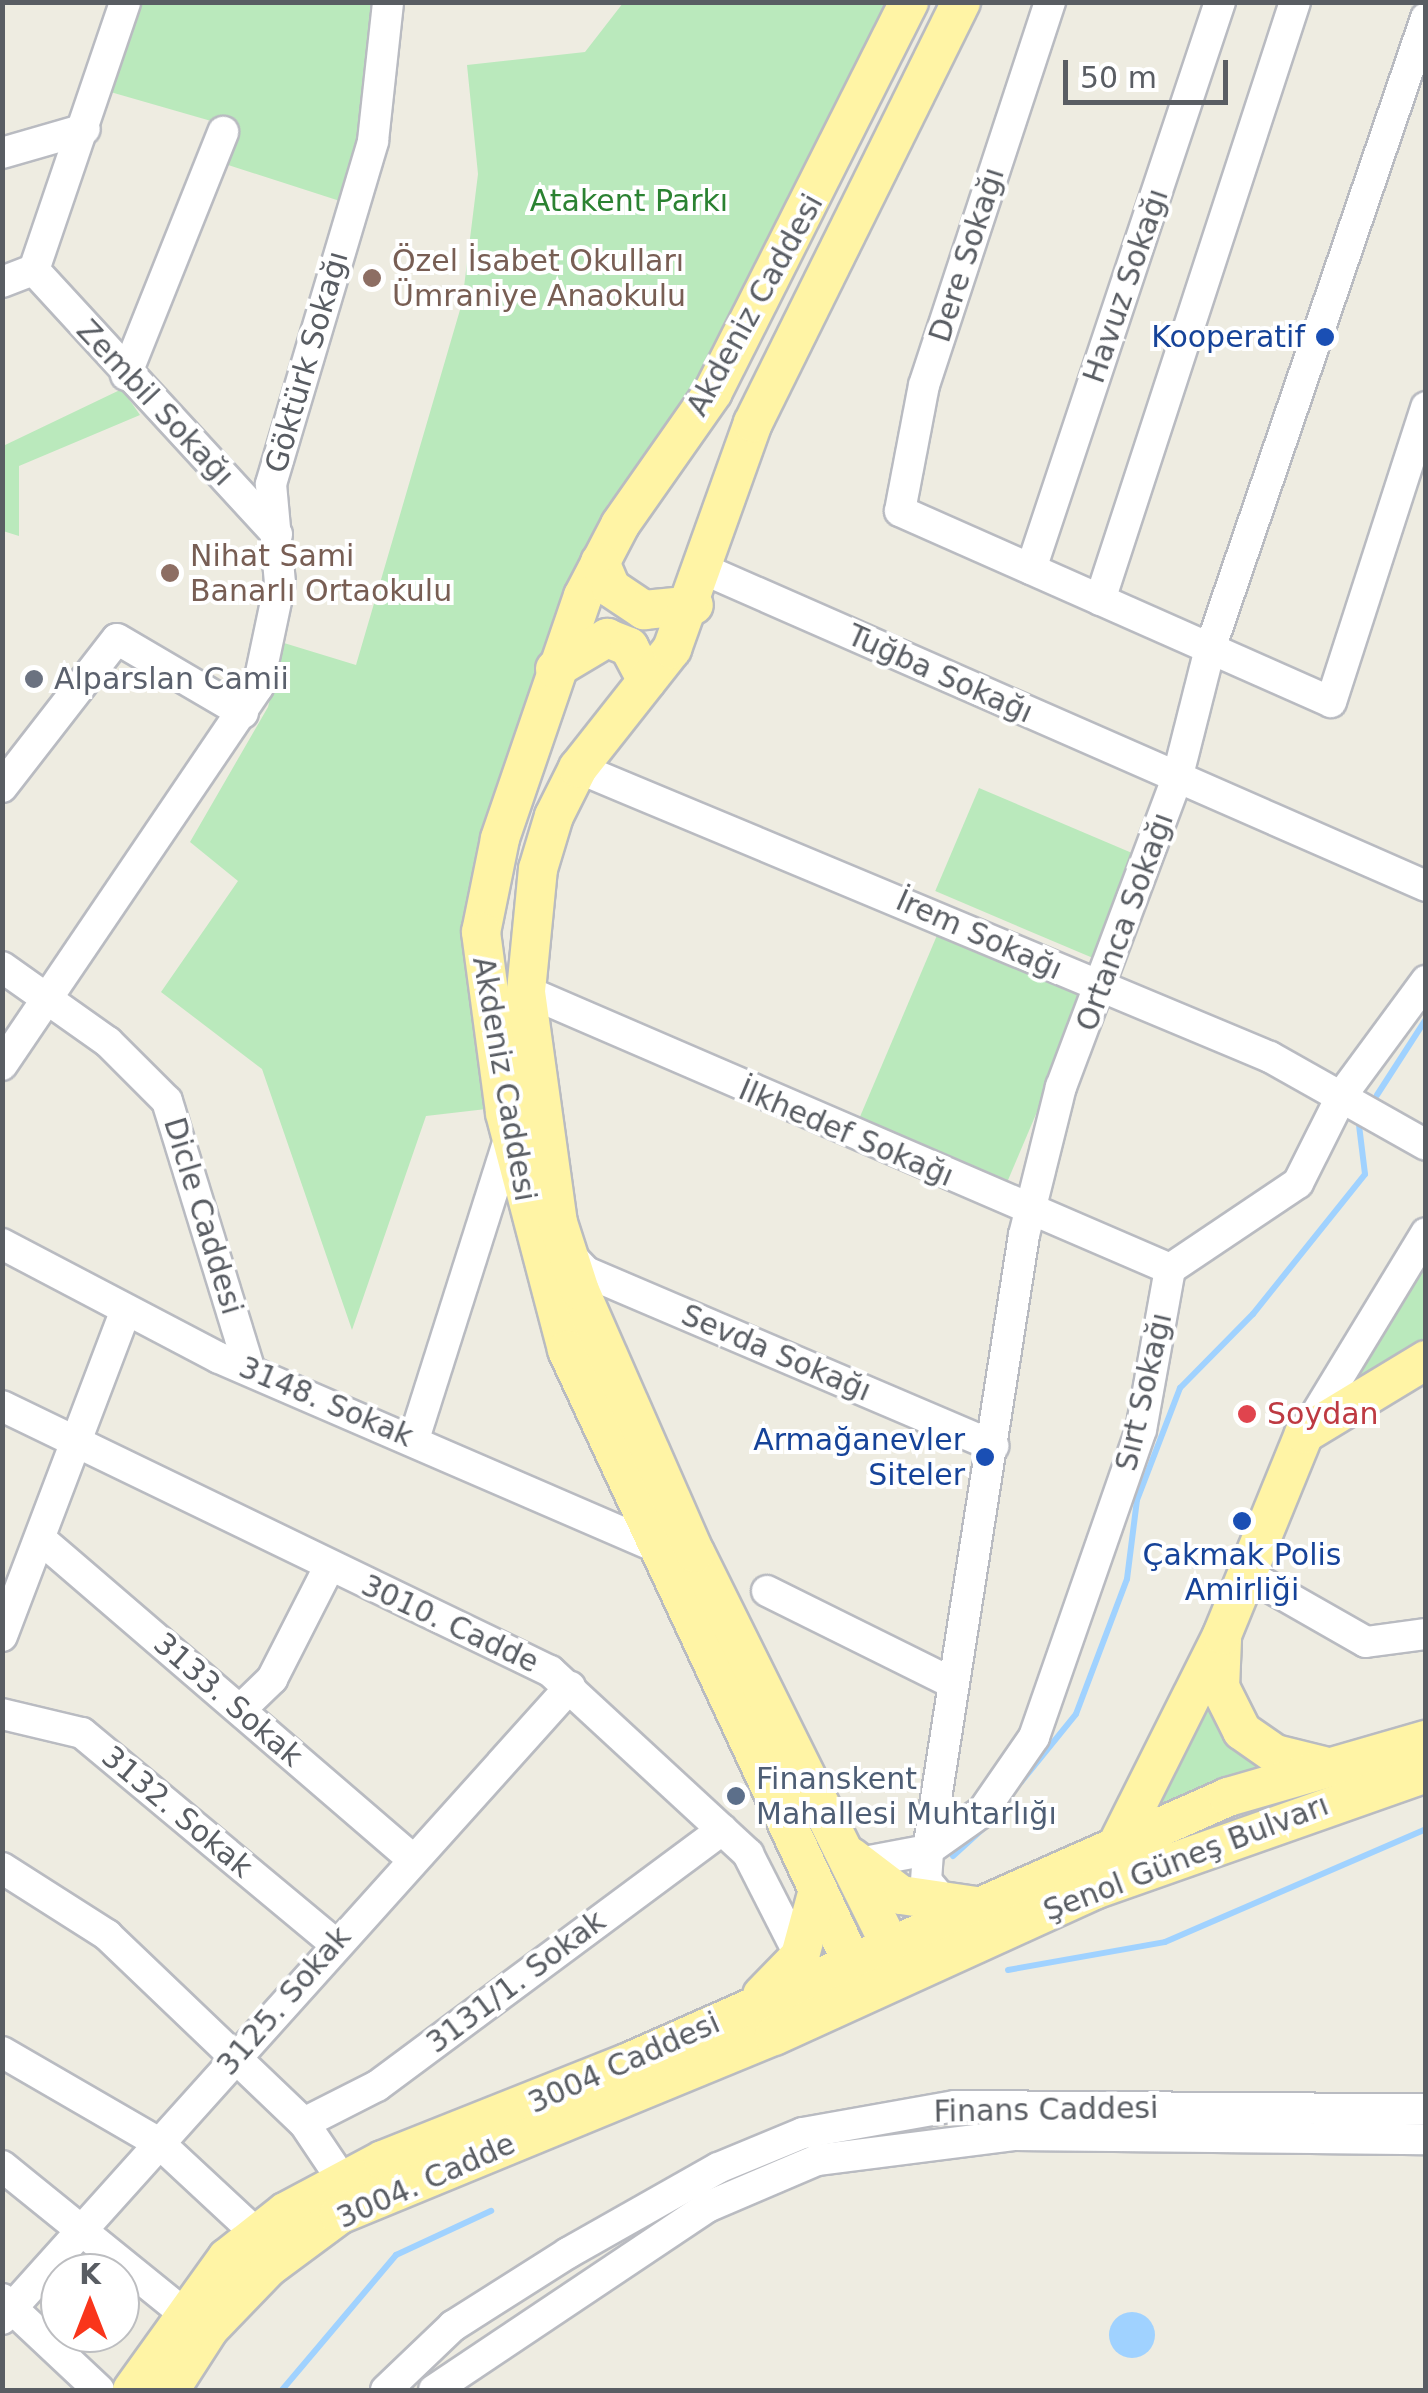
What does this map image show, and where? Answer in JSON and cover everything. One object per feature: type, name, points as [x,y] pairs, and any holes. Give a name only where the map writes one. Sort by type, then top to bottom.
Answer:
[{"type":"main road","name":"Akdeniz Caddesi","points":[[878,1970],[816,1897],[567,1350],[510,1137],[481,932],[555,669],[600,562],[714,392],[909,2]]},
{"type":"main road","name":"Akdeniz Caddesi","points":[[878,1970],[849,1855],[639,1434],[566,1251],[526,990],[538,869],[578,768],[648,682],[698,587],[753,423],[961,2]]},
{"type":"main road","points":[[600,562],[611,588],[644,610],[698,587]]},
{"type":"main road","points":[[555,669],[606,638],[629,647],[648,682]]},
{"type":"main road","points":[[1116,1847],[1222,1634],[1304,1434],[1426,1360]]},
{"type":"main road","points":[[1222,1634],[1220,1687],[1242,1731],[1275,1754],[1324,1766]]},
{"type":"main road","name":"Şenol Güneş Bulvarı","points":[[998,1902],[1116,1847],[1324,1766],[1426,1740]]},
{"type":"main road","name":"Şenol Güneş Bulvarı","points":[[951,1955],[1302,1810],[1426,1773]]},
{"type":"main road","points":[[849,1855],[901,1895],[949,1908],[998,1902]]},
{"type":"main road","points":[[726,2018],[783,1980],[800,1956],[816,1897]]},
{"type":"main road","name":"3004 Caddesi","points":[[878,1970],[998,1902]]},
{"type":"main road","name":"3004 Caddesi","points":[[258,2234],[343,2182],[726,2018],[878,1970],[951,1955]]},
{"type":"main road","name":"3004. Cadde","points":[[170,2390],[245,2291],[339,2215],[878,1970]]},
{"type":"main road","points":[[132,2390],[186,2315],[258,2234]]},
{"type":"street","name":"Göktürk Sokağı","points":[[2,1066],[244,713],[273,632],[277,534],[271,484],[374,142],[388,2]]},
{"type":"street","name":"Dere Sokağı","points":[[1030,569],[900,511],[924,385],[1050,2]]},
{"type":"street","name":"Havuz Sokağı","points":[[1030,569],[1220,2]]},
{"type":"street","points":[[1100,600],[1295,2]]},
{"type":"street","points":[[2,282],[34,270],[85,129],[119,4]]},
{"type":"street","name":"Ortanca Sokağı","points":[[928,1850],[950,1682],[1030,1213],[1062,1087],[1104,990],[1177,780],[1210,648],[1426,18]]},
{"type":"street","points":[[2,153],[85,129]]},
{"type":"street","points":[[126,376],[223,132]]},
{"type":"street","name":"Zembil Sokağı","points":[[34,270],[126,376],[277,534]]},
{"type":"street","points":[[1030,569],[1330,702],[1426,407]]},
{"type":"street","name":"Tuğba Sokağı","points":[[698,587],[1177,780],[1426,886]]},
{"type":"street","points":[[7,771],[116,639],[244,713]]},
{"type":"street","name":"İrem Sokağı","points":[[578,768],[1342,1095],[1426,1144]]},
{"type":"street","name":"Dicle Caddesi","points":[[2,967],[49,1000],[168,1101],[248,1364]]},
{"type":"street","points":[[1170,1269],[1298,1184],[1342,1095],[1426,981]]},
{"type":"street","name":"İlkhedef Sokağı","points":[[526,990],[1030,1213],[1170,1269]]},
{"type":"street","points":[[414,1439],[510,1137]]},
{"type":"street","points":[[1304,1434],[1426,1232]]},
{"type":"street","name":"3148. Sokak","points":[[2,1244],[126,1313],[655,1547]]},
{"type":"street","name":"Sevda Sokağı","points":[[566,1251],[586,1272],[993,1446]]},
{"type":"street","name":"Sırt Sokağı","points":[[928,1850],[983,1811],[1034,1737],[1141,1430],[1170,1269]]},
{"type":"street","points":[[2,1636],[44,1542],[73,1441],[126,1313]]},
{"type":"street","name":"3010. Cadde","points":[[2,1406],[570,1688],[748,1854],[800,1956]]},
{"type":"street","name":"3133. Sokak","points":[[44,1542],[412,1858]]},
{"type":"street","points":[[240,1710],[272,1679],[329,1568]]},
{"type":"street","points":[[1245,1573],[1366,1642],[1426,1634]]},
{"type":"street","points":[[766,1591],[950,1682]]},
{"type":"street","name":"3125. Sokak","points":[[6,2309],[86,2226],[412,1858],[570,1688]]},
{"type":"street","name":"3132. Sokak","points":[[2,1714],[82,1733],[335,1944]]},
{"type":"street","name":"3131/1. Sokak","points":[[304,2123],[376,2086],[722,1830]]},
{"type":"street","points":[[849,1855],[928,1850],[926,1881],[949,1908]]},
{"type":"street","points":[[2,1868],[108,1934],[232,2061],[304,2123],[343,2182]]},
{"type":"street","points":[[2,2052],[160,2143],[258,2234]]},
{"type":"street","name":"Finans Caddesi","points":[[386,2390],[453,2326],[568,2253],[718,2168],[803,2133],[956,2106],[1426,2109]]},
{"type":"street","name":"Finans Caddesi","points":[[434,2390],[708,2207],[816,2160],[1015,2135],[1426,2139]]},
{"type":"street","points":[[2,2166],[86,2226],[186,2315]]},
{"type":"street","points":[[6,2309],[99,2390]]},
{"type":"green space","points":[[139,3],[375,3],[362,149],[343,202],[225,164],[232,127],[107,91]]},
{"type":"green space","name":"Atakent Parkı","points":[[623,3],[903,3],[771,264],[663,437],[608,504],[540,661],[498,798],[495,1108],[426,1116],[352,1330],[262,1069],[161,992],[238,881],[190,842],[268,707],[284,643],[356,665],[462,303],[478,174],[467,65],[585,52]]},
{"type":"green space","points":[[122,389],[140,415],[19,466],[19,536],[3,531],[3,446]]},
{"type":"green space","points":[[979,788],[1137,855],[1094,958],[935,891]]},
{"type":"green space","points":[[938,933],[1086,996],[1006,1184],[858,1121]]},
{"type":"green space","points":[[1425,1268],[1425,1344],[1359,1383],[1346,1375]]},
{"type":"green space","points":[[1205,1700],[1237,1753],[1262,1766],[1150,1816]]},
{"type":"water","points":[[1132,2312],[1149,2318],[1155,2335],[1149,2352],[1132,2358],[1115,2352],[1109,2335],[1115,2318]]},
{"type":"waterway","points":[[1377,1095],[1426,1019]]},
{"type":"waterway","points":[[1021,1782],[1076,1714],[1127,1579],[1137,1500],[1180,1388],[1253,1314],[1365,1174],[1359,1125]]},
{"type":"waterway","points":[[953,1856],[985,1827]]},
{"type":"waterway","points":[[1008,1970],[1165,1942],[1426,1829]]},
{"type":"waterway","points":[[282,2390],[396,2255],[491,2211]]},
{"type":"place","name":"Özel İsabet Okulları Ümraniye Anaokulu","points":[[372,278]]},
{"type":"place","name":"Kooperatif","points":[[1325,337]]},
{"type":"place","name":"Nihat Sami Banarlı Ortaokulu","points":[[170,573]]},
{"type":"place","name":"Alparslan Camii","points":[[34,679]]},
{"type":"place","name":"Soydan","points":[[1247,1414]]},
{"type":"place","name":"Armağanevler Siteler","points":[[985,1457]]},
{"type":"place","name":"Çakmak Polis Amirliği","points":[[1242,1521]]},
{"type":"place","name":"Finanskent Mahallesi Muhtarlığı","points":[[736,1796]]}]
